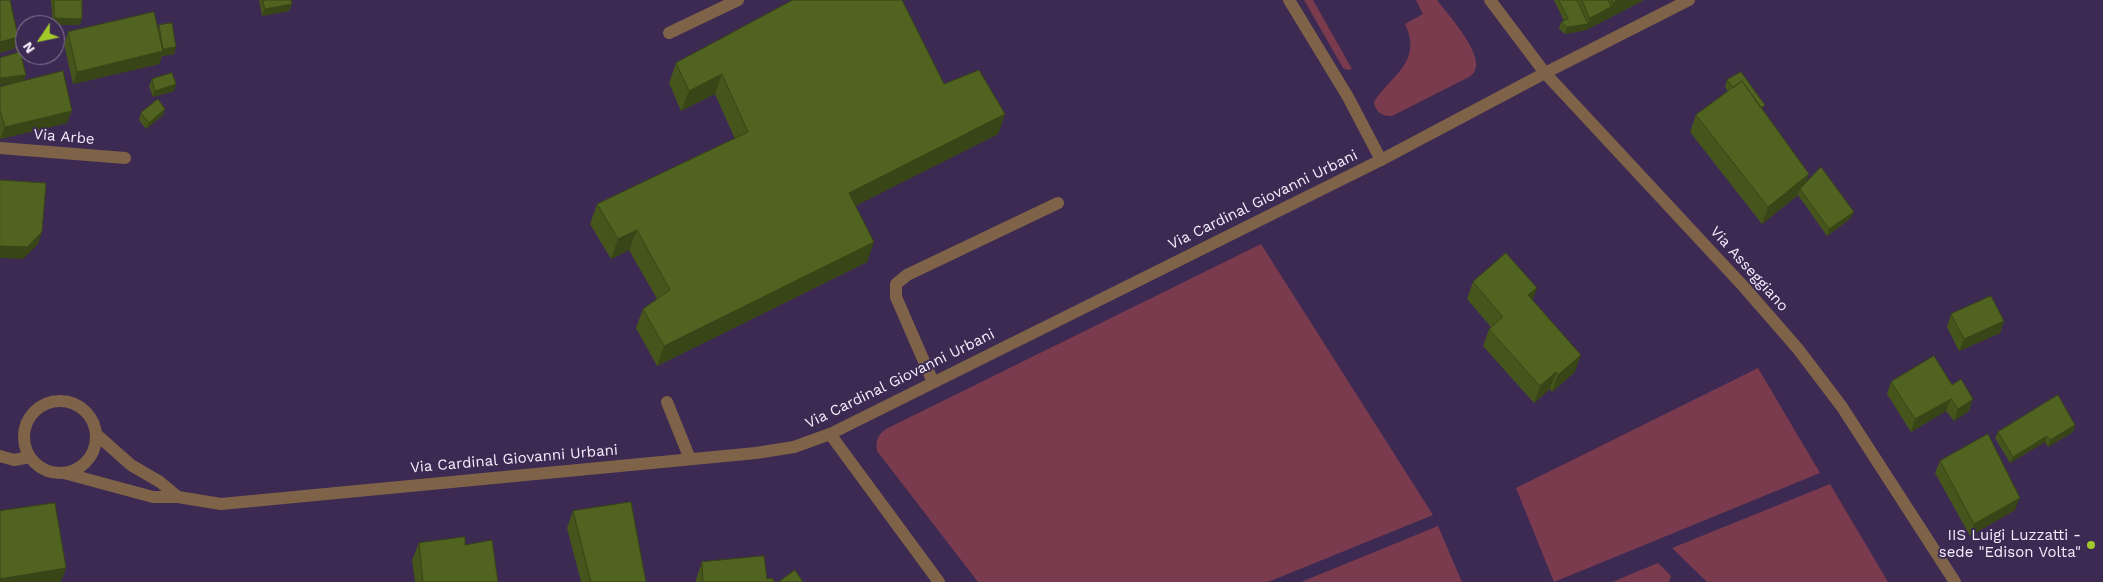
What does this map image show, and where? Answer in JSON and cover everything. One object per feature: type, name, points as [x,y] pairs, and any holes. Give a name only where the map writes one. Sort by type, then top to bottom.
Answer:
[{"type":"street","points":[[669,33],[738,0]]},
{"type":"street","points":[[1289,0],[1348,97],[1381,160]]},
{"type":"street","name":"Via Asseggiano","points":[[1490,0],[1546,73],[1738,280],[1798,349],[1842,407],[1955,582]]},
{"type":"street","name":"Via Cardinal Giovanni Urbani","points":[[64,473],[153,497],[178,497],[221,504],[756,453],[794,447],[830,434],[1381,160],[1689,0]]},
{"type":"street","name":"Via Arbe","points":[[0,148],[125,158]]},
{"type":"street","points":[[933,382],[896,297],[896,284],[907,275],[1058,203]]},
{"type":"street","points":[[51,401],[70,402],[86,412],[93,422],[96,434],[95,447],[89,458],[78,468],[64,473],[56,474],[42,468],[30,457],[24,446],[25,427],[35,411],[51,401]]},
{"type":"street","points":[[667,402],[690,458]]},
{"type":"street","points":[[96,434],[131,465],[160,482],[178,497]]},
{"type":"street","points":[[830,434],[939,582]]},
{"type":"street","points":[[0,456],[14,460],[30,457]]},
{"type":"shaded area","points":[[1304,0],[1313,0],[1352,69],[1343,68]]},
{"type":"shaded area","points":[[1416,0],[1437,0],[1466,38],[1476,61],[1475,70],[1469,77],[1392,116],[1385,115],[1377,111],[1374,102],[1403,68],[1408,59],[1410,37],[1405,24],[1423,14]]},
{"type":"shaded area","points":[[1261,244],[1433,515],[1268,582],[978,582],[877,451],[877,439],[883,431]]},
{"type":"shaded area","points":[[1758,368],[1820,473],[1554,582],[1516,488]]},
{"type":"shaded area","points":[[1830,484],[1888,582],[1707,582],[1672,548]]},
{"type":"shaded area","points":[[1438,526],[1462,582],[1301,582]]},
{"type":"shaded area","points":[[1658,563],[1671,576],[1669,582],[1612,582]]},
{"type":"building","points":[[10,0],[15,23],[15,38],[0,42],[0,1]]},
{"type":"building","points":[[54,0],[82,0],[82,19],[65,18],[65,15],[55,15]]},
{"type":"building","points":[[263,0],[291,0],[292,4],[265,9]]},
{"type":"building","points":[[793,0],[902,0],[944,84],[979,70],[1005,114],[849,193],[874,242],[664,346],[643,309],[670,290],[637,230],[618,239],[597,204],[748,132],[722,74],[689,91],[676,63]]},
{"type":"building","points":[[1559,0],[1577,0],[1588,24],[1567,27],[1561,22],[1568,19]]},
{"type":"building","points":[[1582,0],[1608,0],[1611,7],[1590,18]]},
{"type":"building","points":[[154,12],[163,51],[77,72],[68,32]]},
{"type":"building","points":[[172,23],[176,47],[163,49],[159,25]]},
{"type":"building","points":[[15,54],[15,65],[23,65],[26,75],[0,78],[0,58]]},
{"type":"building","points":[[63,71],[72,111],[5,127],[0,110],[0,87]]},
{"type":"building","points":[[1741,72],[1765,105],[1761,108],[1742,81],[1733,88],[1727,80]]},
{"type":"building","points":[[172,73],[176,84],[155,91],[152,79]]},
{"type":"building","points":[[1742,81],[1809,174],[1768,207],[1696,115]]},
{"type":"building","points":[[158,99],[165,109],[149,123],[141,113]]},
{"type":"building","points":[[1821,167],[1854,212],[1829,229],[1800,189]]},
{"type":"building","points":[[0,180],[46,183],[42,232],[27,247],[0,246]]},
{"type":"building","points":[[1506,253],[1537,288],[1528,295],[1581,355],[1558,375],[1556,372],[1540,386],[1489,329],[1503,317],[1473,282]]},
{"type":"building","points":[[1991,296],[2004,321],[1964,339],[1951,314]]},
{"type":"building","points":[[1934,356],[1952,385],[1961,379],[1973,399],[1958,409],[1951,399],[1915,419],[1891,382]]},
{"type":"building","points":[[2058,395],[2075,425],[2050,440],[2047,436],[2013,457],[1998,432]]},
{"type":"building","points":[[1988,434],[2020,498],[1974,524],[1940,461]]},
{"type":"building","points":[[631,502],[646,582],[591,582],[573,511]]},
{"type":"building","points":[[55,503],[66,568],[0,579],[0,511]]},
{"type":"building","points":[[465,537],[465,545],[492,540],[498,582],[423,582],[419,543]]},
{"type":"building","points":[[764,556],[767,579],[772,578],[775,582],[703,582],[702,562]]},
{"type":"building","points":[[795,570],[803,582],[779,582]]},
{"type":"place","name":"IIS Luigi Luzzatti - sede \"Edison Volta\"","points":[[2091,545]]}]
